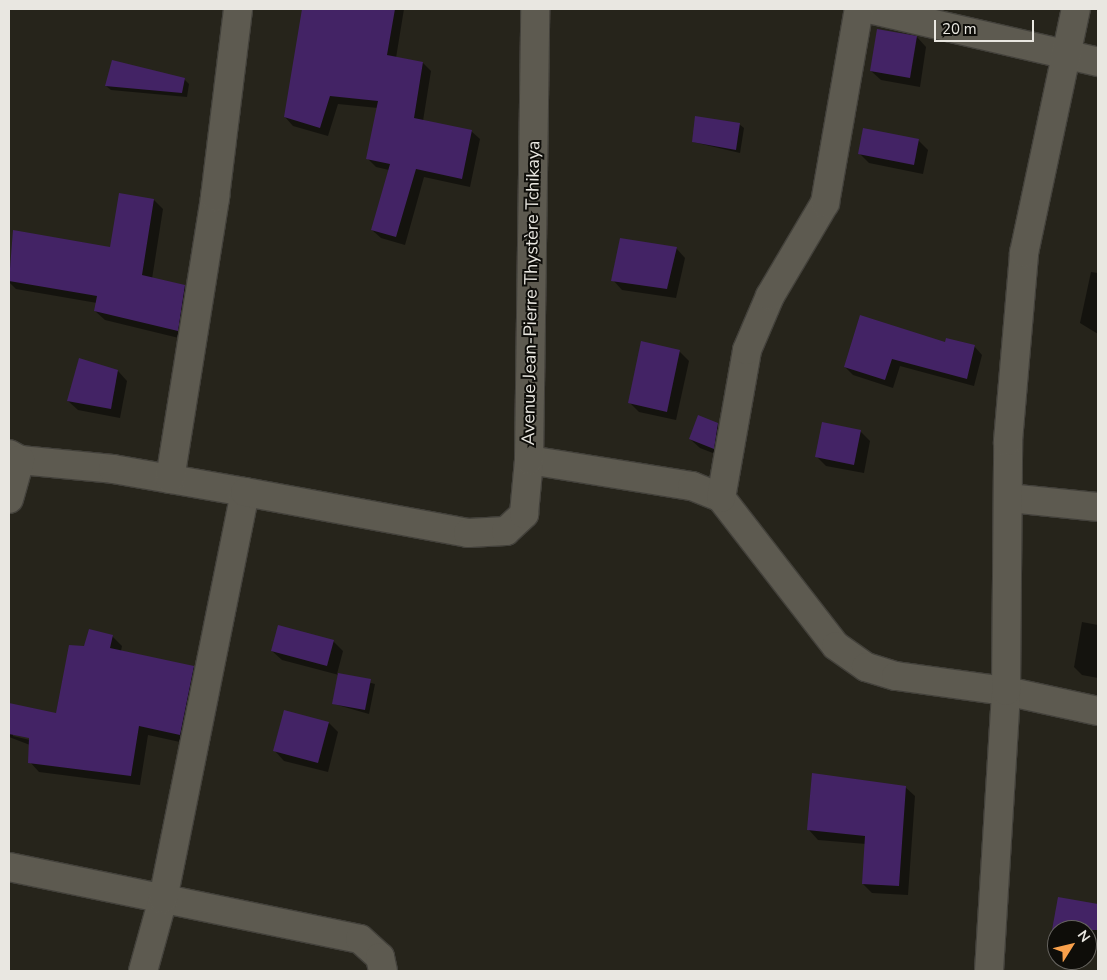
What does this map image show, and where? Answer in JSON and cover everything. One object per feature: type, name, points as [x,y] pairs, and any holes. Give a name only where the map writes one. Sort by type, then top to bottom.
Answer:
[{"type":"street","points":[[170,479],[215,197],[238,9]]},
{"type":"street","name":"Avenue Jean-Pierre Thystère Tchikaya","points":[[14,457],[170,479],[468,532],[506,531],[524,514],[529,460],[535,9]]},
{"type":"street","points":[[721,498],[748,350],[770,296],[825,203],[859,9]]},
{"type":"street","points":[[869,9],[1098,62]]},
{"type":"street","points":[[989,971],[1006,691],[1008,441],[1024,253],[1044,147],[1069,56],[1076,9]]},
{"type":"street","points":[[9,499],[14,457]]},
{"type":"street","points":[[529,460],[692,486],[721,498],[836,646],[866,667],[896,676],[1006,691],[1098,711]]},
{"type":"street","points":[[143,971],[163,899],[245,492]]},
{"type":"street","points":[[1009,498],[1098,507]]},
{"type":"street","points":[[9,867],[360,939],[380,957],[383,971]]},
{"type":"building","points":[[302,9],[395,9],[387,55],[423,62],[414,118],[472,130],[462,179],[416,169],[396,237],[371,230],[390,164],[366,159],[378,101],[330,96],[320,128],[284,117]]},
{"type":"building","points":[[877,29],[917,36],[910,78],[870,71]]},
{"type":"building","points":[[112,60],[185,78],[182,93],[105,86]]},
{"type":"building","points":[[695,116],[740,123],[736,150],[692,142]]},
{"type":"building","points":[[863,128],[919,139],[914,165],[858,154]]},
{"type":"building","points":[[119,193],[154,199],[142,275],[185,285],[178,331],[94,311],[97,296],[9,281],[13,230],[110,247]]},
{"type":"building","points":[[620,238],[677,247],[667,289],[611,281]]},
{"type":"building","points":[[860,315],[945,342],[946,338],[975,345],[967,379],[892,359],[885,380],[844,367]]},
{"type":"building","points":[[641,341],[680,350],[667,412],[628,403]]},
{"type":"building","points":[[79,358],[118,370],[111,409],[67,401]]},
{"type":"building","points":[[698,415],[718,423],[714,449],[689,439]]},
{"type":"building","points":[[822,422],[861,430],[854,465],[815,457]]},
{"type":"building","points":[[278,625],[334,640],[327,666],[271,651]]},
{"type":"building","points":[[89,629],[113,635],[110,648],[194,666],[180,735],[139,726],[131,776],[28,763],[29,738],[9,734],[9,703],[56,713],[69,645],[84,646]]},
{"type":"building","points":[[338,673],[371,679],[365,710],[332,704]]},
{"type":"building","points":[[284,710],[329,722],[318,763],[273,751]]},
{"type":"building","points":[[812,773],[906,786],[899,886],[862,884],[865,836],[807,830]]},
{"type":"building","points":[[1058,897],[1098,904],[1098,930],[1097,920],[1054,920]]}]
